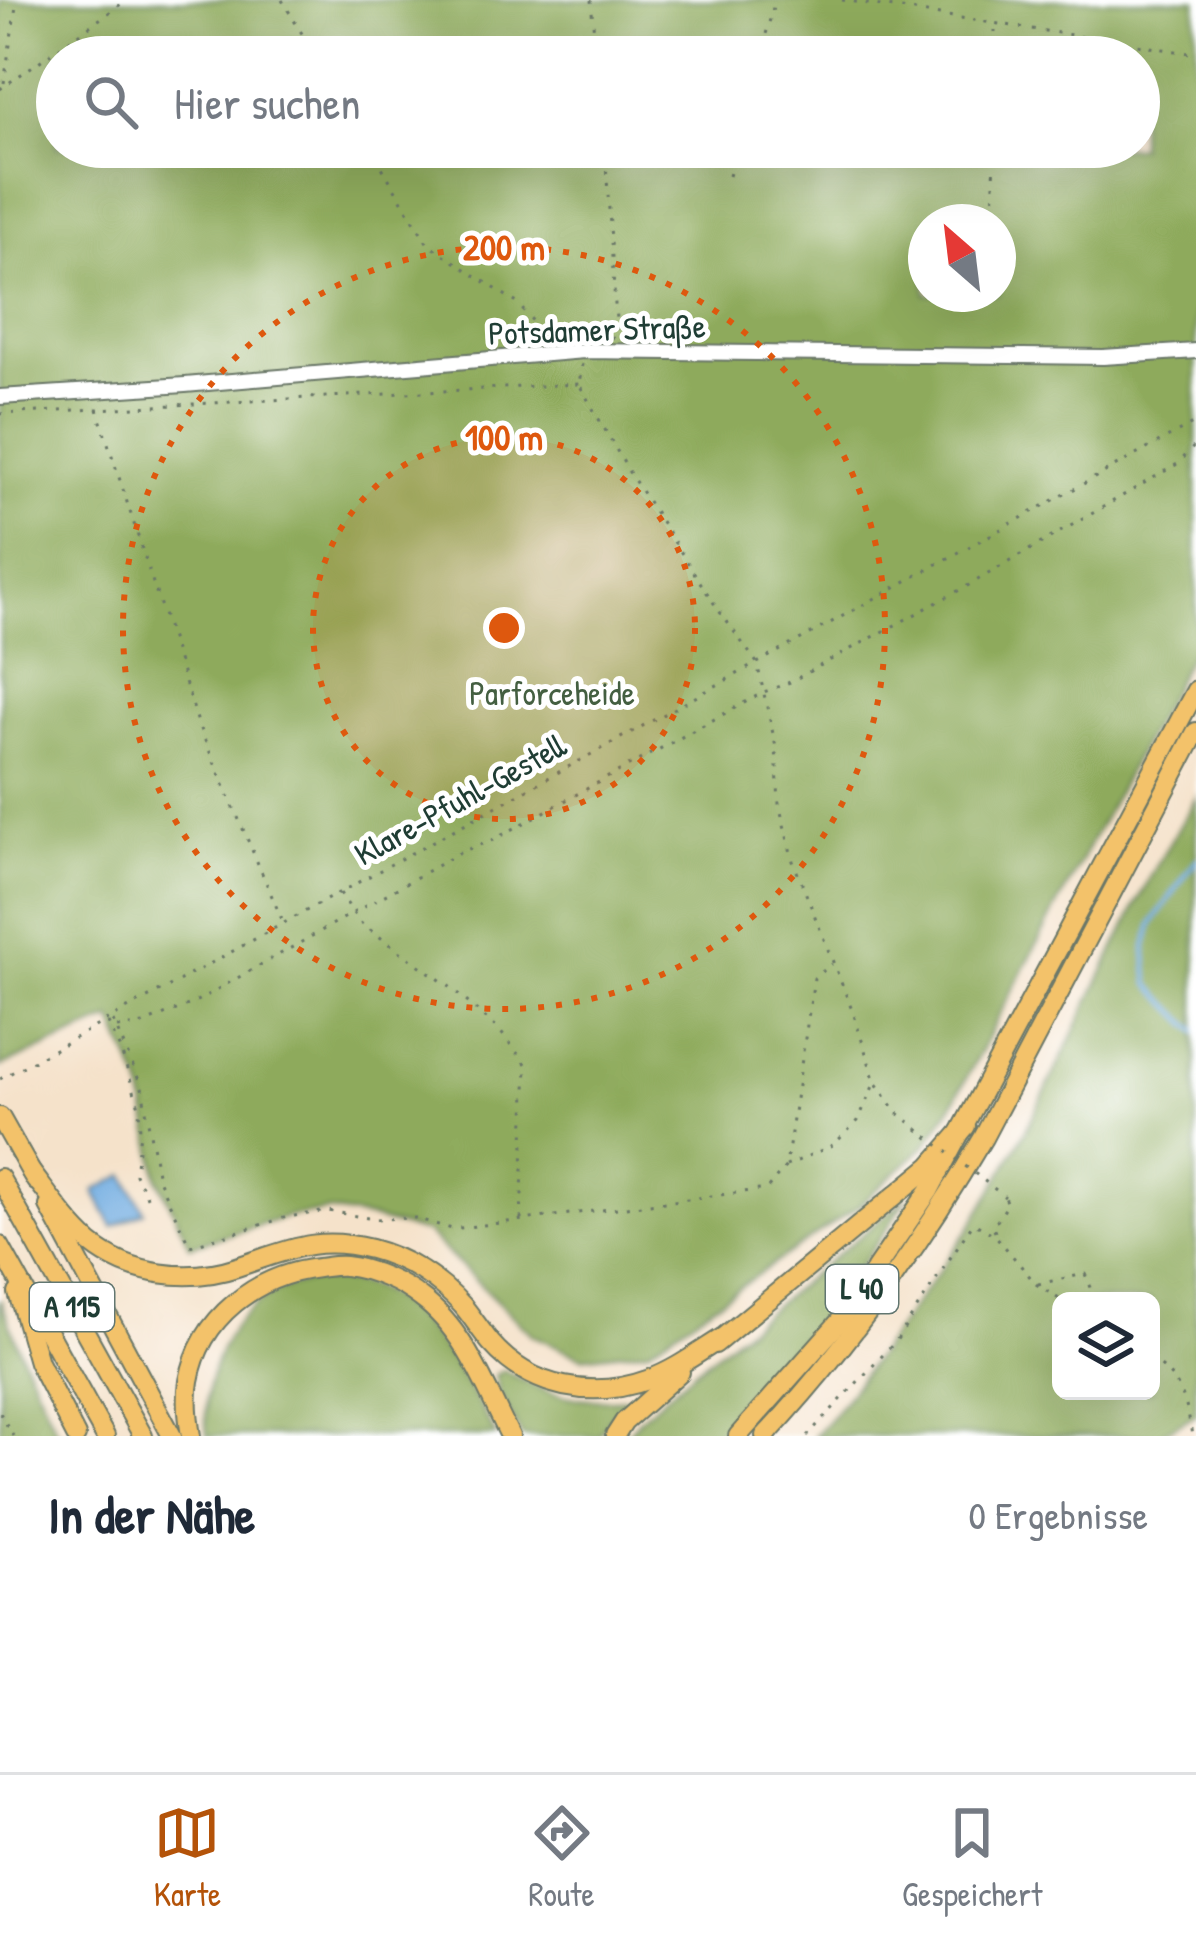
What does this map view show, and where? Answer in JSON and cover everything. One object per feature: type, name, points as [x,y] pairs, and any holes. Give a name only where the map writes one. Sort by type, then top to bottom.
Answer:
[{"type":"highway","name":"L 40","points":[[738,1436],[840,1321],[929,1191],[1196,690]]},
{"type":"highway","name":"L 40","points":[[767,1435],[860,1327],[948,1198],[1196,732]]},
{"type":"highway","points":[[0,1117],[172,1436]]},
{"type":"highway","points":[[615,1436],[662,1387],[931,1166],[966,1126]]},
{"type":"highway","points":[[31,1172],[89,1242],[120,1262],[155,1273],[194,1276],[307,1244],[357,1246],[409,1263],[444,1286],[512,1365],[578,1390],[616,1388],[653,1378],[722,1338]]},
{"type":"highway","name":"A 115","points":[[0,1178],[143,1436]]},
{"type":"highway","name":"A 115","points":[[0,1246],[105,1436]]},
{"type":"highway","points":[[191,1436],[189,1378],[218,1319],[269,1279],[342,1265],[396,1282],[444,1318],[510,1436]]},
{"type":"highway","points":[[13,1270],[38,1361],[76,1436]]},
{"type":"street","name":"Potsdamer Straße","points":[[0,398],[584,351],[1103,357],[1196,351]]},
{"type":"path","points":[[1,88],[17,0]]},
{"type":"path","points":[[75,36],[127,0]]},
{"type":"path","points":[[282,0],[303,36]]},
{"type":"path","points":[[591,0],[594,36]]},
{"type":"path","points":[[766,36],[775,0]]},
{"type":"path","points":[[842,0],[1075,36]]},
{"type":"path","points":[[995,24],[995,36]]},
{"type":"path","points":[[1160,49],[1196,54]]},
{"type":"path","points":[[1,88],[36,64]]},
{"type":"path","points":[[383,168],[428,244],[517,303],[550,341]]},
{"type":"path","points":[[606,168],[617,336]]},
{"type":"path","points":[[729,176],[731,168]]},
{"type":"path","points":[[993,204],[994,168]]},
{"type":"path","points":[[584,351],[579,384],[679,550],[757,663],[776,746],[779,804],[793,861],[854,1015],[875,1082],[898,1113],[1005,1197],[1008,1204],[994,1227],[995,1235]]},
{"type":"path","points":[[0,414],[579,384]]},
{"type":"path","points":[[97,409],[200,729],[284,924]]},
{"type":"path","name":"Klare-Pfuhl-Gestell","points":[[0,1079],[1196,422]]},
{"type":"path","points":[[117,1028],[143,1024],[193,1003],[463,851],[494,840],[790,682],[1179,464],[1196,444]]},
{"type":"path","points":[[340,893],[359,922],[450,987],[499,1030],[527,1065],[521,1220]]},
{"type":"path","points":[[786,1166],[814,978],[834,963]]},
{"type":"path","points":[[110,1020],[142,1088],[158,1180],[190,1246],[287,1217],[328,1211],[374,1219],[415,1218],[452,1229],[767,1189],[786,1166],[833,1145],[858,1121],[875,1082]]},
{"type":"path","points":[[110,1020],[139,1106],[135,1174],[151,1204]]},
{"type":"path","points":[[807,1436],[896,1341],[973,1223],[995,1235],[1036,1284],[1052,1294]]},
{"type":"path","points":[[1036,1284],[1085,1274],[1092,1292]]},
{"type":"path","points":[[1160,1365],[1186,1399],[1192,1436]]},
{"type":"path","points":[[0,1413],[13,1436]]},
{"type":"green space","name":"Parforceheide","points":[[0,0],[1196,0],[1196,643],[951,1107],[925,1146],[857,1207],[648,1349],[582,1357],[532,1335],[427,1233],[328,1211],[287,1217],[190,1246],[158,1179],[142,1087],[112,1019],[0,1067]]},
{"type":"green space","points":[[1196,798],[1196,1414],[1157,1436],[814,1436],[968,1231],[994,1188],[1150,878]]},
{"type":"green space","points":[[908,1197],[818,1321],[715,1436],[626,1436],[694,1371]]},
{"type":"green space","points":[[323,1280],[372,1288],[415,1317],[447,1354],[496,1436],[207,1436],[212,1372],[230,1334],[258,1302],[294,1285]]},
{"type":"green space","points":[[0,1299],[23,1358],[59,1436],[0,1436]]},
{"type":"green space","points":[[504,1370],[565,1396],[631,1398],[598,1436],[522,1436],[499,1393],[495,1375]]},
{"type":"water","points":[[125,1175],[144,1211],[113,1227],[94,1191]]},
{"type":"waterway","points":[[1196,860],[1152,924],[1146,948],[1149,984],[1196,1031]]}]
